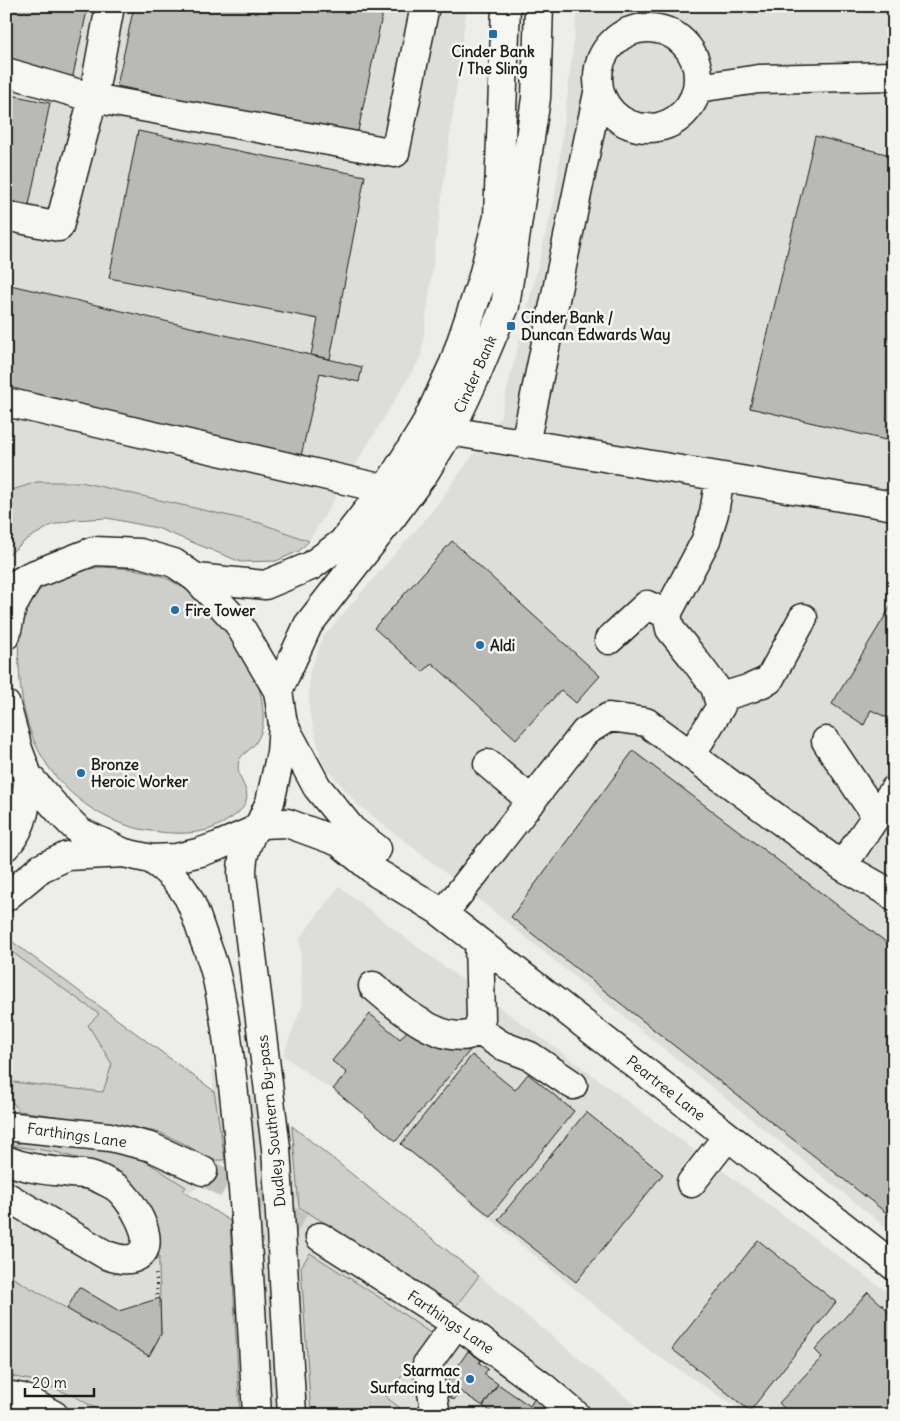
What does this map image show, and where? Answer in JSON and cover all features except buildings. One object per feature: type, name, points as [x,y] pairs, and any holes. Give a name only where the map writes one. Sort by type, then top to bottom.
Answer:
[{"type":"main road","points":[[6,216],[59,226],[93,98],[110,6]]},
{"type":"main road","points":[[6,72],[93,98],[395,153],[425,6]]},
{"type":"main road","name":"Cinder Bank","points":[[196,578],[265,585],[311,566],[342,542],[384,489],[424,428],[454,363],[482,280],[498,217],[506,6]]},
{"type":"main road","name":"Cinder Bank","points":[[278,691],[308,625],[425,472],[450,431],[505,306],[536,98],[539,6]]},
{"type":"main road","points":[[525,444],[599,88],[598,72],[603,57],[612,44],[625,34],[640,29],[656,29],[671,34],[684,44],[693,57],[698,72],[698,88],[691,104],[680,117],[665,126],[648,128],[632,126],[617,117],[605,104],[599,88]]},
{"type":"main road","points":[[698,88],[759,79],[894,76]]},
{"type":"main road","points":[[6,402],[384,489]]},
{"type":"main road","points":[[450,431],[894,506]]},
{"type":"main road","points":[[691,755],[721,706],[715,687],[670,629],[667,614],[706,540],[714,513],[720,477]]},
{"type":"main road","points":[[6,590],[30,576],[94,551],[140,553],[174,563],[196,578],[238,624],[278,691],[284,724]]},
{"type":"main road","points":[[6,635],[12,607],[30,576]]},
{"type":"main road","points":[[609,640],[648,605],[667,614]]},
{"type":"main road","points":[[718,698],[751,688],[769,680],[803,618]]},
{"type":"main road","points":[[6,705],[12,742],[28,776],[61,813],[80,832],[124,853],[151,859],[165,868],[188,896],[197,918],[218,985],[230,1056],[252,1316],[257,1415]]},
{"type":"main road","points":[[440,912],[532,801],[585,732],[609,717],[646,722],[842,866],[894,897]]},
{"type":"main road","name":"Dudley Southern By-pass","points":[[284,724],[275,785],[270,802],[247,844],[242,858],[242,875],[276,1148],[292,1415]]},
{"type":"main road","name":"Peartree Lane","points":[[284,724],[317,787],[352,830],[385,856],[440,912]]},
{"type":"main road","points":[[826,741],[876,816]]},
{"type":"main road","points":[[488,764],[532,801]]},
{"type":"main road","points":[[7,845],[20,827],[27,801],[28,776]]},
{"type":"main road","points":[[842,866],[894,790]]},
{"type":"main road","name":"Peartree Lane","points":[[151,859],[176,858],[200,852],[256,827],[287,823],[340,842],[378,873],[440,912],[894,1266]]},
{"type":"main road","points":[[6,897],[41,868],[67,856],[124,853]]},
{"type":"main road","points":[[373,986],[414,1019],[432,1029],[454,1035],[468,1035],[478,1030],[481,1018],[478,942]]},
{"type":"main road","points":[[478,1030],[501,1045],[530,1056],[573,1085]]},
{"type":"main road","name":"Farthings Lane","points":[[6,1126],[110,1137],[151,1147],[203,1171]]},
{"type":"main road","points":[[691,1183],[728,1137]]},
{"type":"main road","points":[[6,1160],[27,1167],[93,1175],[116,1188],[130,1202],[142,1222],[146,1236],[144,1249],[136,1257],[122,1259],[106,1256],[6,1196]]},
{"type":"main road","name":"Farthings Lane","points":[[320,1237],[456,1324],[509,1377],[565,1411]]},
{"type":"main road","points":[[436,1415],[427,1364],[456,1324]]},
{"type":"main road","points":[[6,1395],[23,1398],[54,1415]]},
{"type":"shaded area","points":[[6,6],[467,6],[421,357],[309,541],[260,523],[81,482],[37,482],[6,492]]},
{"type":"shaded area","points":[[578,6],[894,6],[894,1234],[356,803],[323,764],[309,711],[309,674],[323,637],[433,510],[500,418],[555,197]]},
{"type":"shaded area","points":[[37,482],[81,482],[260,523],[309,541],[299,551],[276,561],[241,562],[157,528],[107,518],[73,520],[52,525],[26,540],[6,557],[6,492]]},
{"type":"shaded area","points":[[102,567],[134,569],[156,574],[189,591],[208,607],[224,625],[255,676],[262,701],[263,723],[257,741],[242,756],[238,765],[247,795],[246,802],[243,808],[232,818],[213,828],[187,833],[160,832],[140,829],[103,815],[70,792],[56,777],[44,761],[31,734],[25,715],[18,657],[20,629],[25,611],[35,595],[49,583],[75,572]]},
{"type":"shaded area","points":[[339,886],[407,939],[894,1297],[894,1415],[749,1415],[650,1351],[333,1089],[323,1085],[283,1055],[302,1006],[300,938]]},
{"type":"shaded area","points":[[6,937],[214,1091],[211,1065],[292,1126],[479,1276],[647,1415],[240,1415],[225,1161],[188,1195],[183,1191],[158,1230],[161,1334],[183,1415],[6,1415]]},
{"type":"shaded area","points":[[6,937],[214,1091],[225,1160],[210,1160],[187,1145],[161,1133],[133,1127],[19,1111],[11,1100],[12,1082],[103,1092],[112,1064],[88,1025],[99,1014],[6,948]]},
{"type":"shaded area","points":[[292,1126],[479,1276],[452,1311],[299,1207]]},
{"type":"shaded area","points":[[25,1141],[88,1145],[113,1149],[133,1155],[186,1187],[183,1191],[230,1221],[240,1415],[106,1415],[76,1397],[39,1382],[6,1375],[6,1274],[149,1355],[161,1334],[158,1230],[150,1208],[139,1194],[109,1170],[56,1152],[13,1146]]},
{"type":"shaded area","points":[[310,1253],[385,1301],[433,1335],[386,1397],[409,1415],[311,1415],[301,1267]]},
{"type":"tunnel","points":[[203,1171],[320,1237]]},
{"type":"place","name":"Cinder Bank / The Sling","points":[[493,34]]},
{"type":"place","name":"Cinder Bank / Duncan Edwards Way","points":[[511,326]]},
{"type":"place","name":"Fire Tower","points":[[175,610]]},
{"type":"place","name":"Aldi","points":[[480,645]]},
{"type":"place","name":"Bronze Heroic Worker","points":[[81,773]]},
{"type":"place","name":"Starmac Surfacing Ltd","points":[[470,1379]]}]
